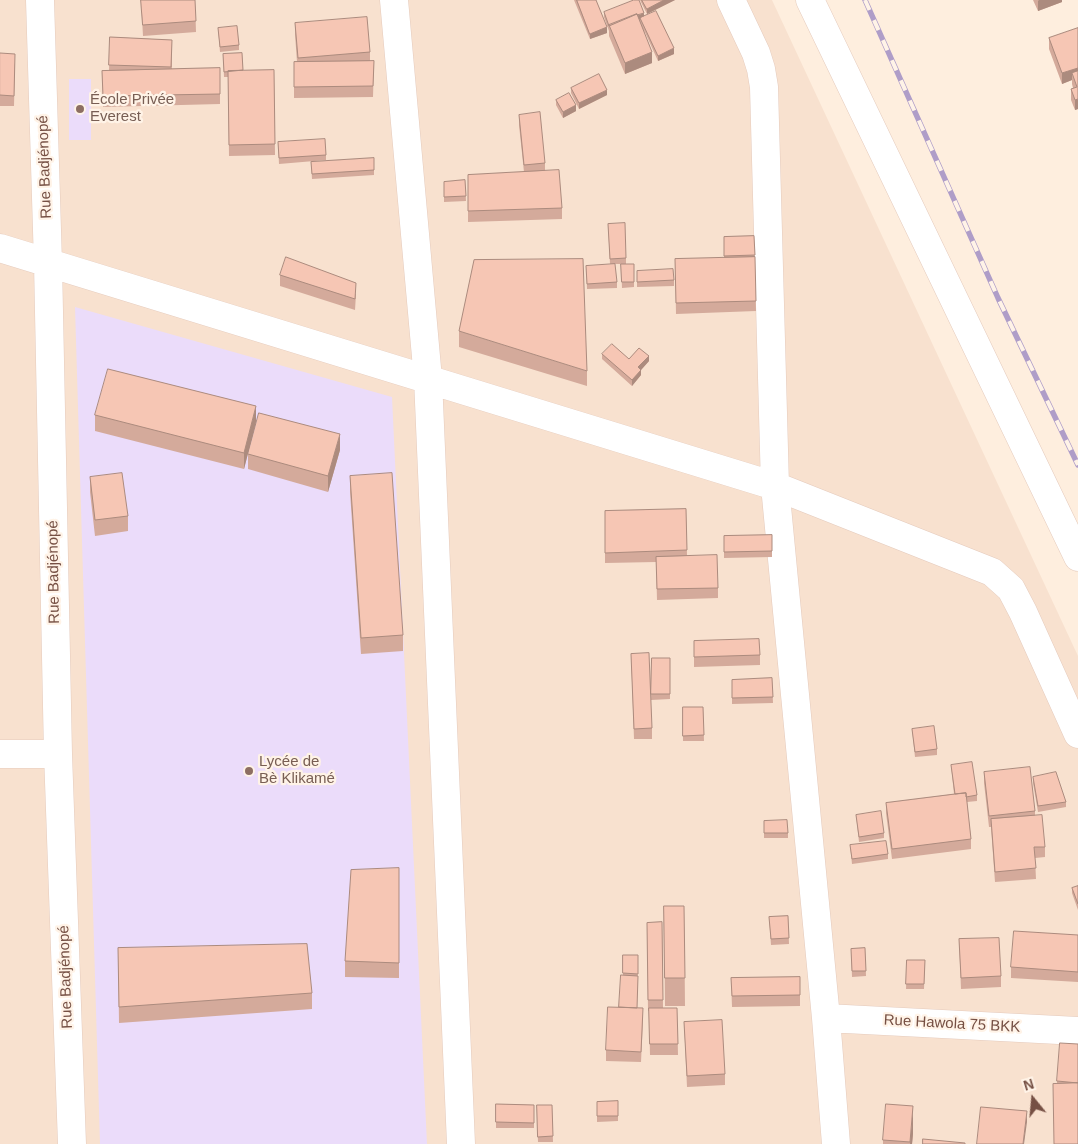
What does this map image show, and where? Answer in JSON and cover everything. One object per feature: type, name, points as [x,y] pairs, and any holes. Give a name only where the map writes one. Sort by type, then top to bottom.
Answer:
[{"type":"street","name":"Rue Badjénopé","points":[[40,0],[48,263],[58,754],[72,1144]]},
{"type":"street","points":[[394,0],[428,379],[461,1144]]},
{"type":"street","points":[[731,0],[756,53],[764,87],[774,486],[826,1018],[836,1144]]},
{"type":"street","points":[[810,0],[1078,557]]},
{"type":"street","points":[[0,248],[774,486],[992,572],[1011,589],[1078,734]]},
{"type":"street","points":[[0,754],[58,754]]},
{"type":"street","name":"Rue Hawola 75 BKK","points":[[826,1018],[1078,1031]]},
{"type":"shaded area","points":[[0,0],[772,0],[1078,656],[1078,1144],[0,1144]]},
{"type":"shaded area","name":"École Privée Everest","points":[[69,79],[91,79],[91,140],[69,140]]},
{"type":"shaded area","name":"Lycée de Bè Klikamé","points":[[75,307],[392,397],[427,1144],[100,1144]]},
{"type":"building","points":[[141,0],[195,0],[196,21],[143,25]]},
{"type":"building","points":[[577,0],[596,0],[607,27],[590,34]]},
{"type":"building","points":[[634,0],[639,0],[644,13],[609,26],[604,12]]},
{"type":"building","points":[[642,0],[664,0],[647,9]]},
{"type":"building","points":[[656,11],[674,48],[658,56],[640,18]]},
{"type":"building","points":[[637,14],[652,52],[625,63],[609,25]]},
{"type":"building","points":[[367,17],[370,52],[298,58],[295,23]]},
{"type":"building","points":[[237,26],[239,45],[220,47],[218,28]]},
{"type":"building","points":[[1078,28],[1078,68],[1062,73],[1049,38]]},
{"type":"building","points":[[110,37],[172,40],[171,67],[109,65]]},
{"type":"building","points":[[0,53],[15,54],[14,96],[0,95]]},
{"type":"building","points":[[242,53],[243,70],[224,72],[223,54]]},
{"type":"building","points":[[374,61],[373,86],[294,87],[294,62]]},
{"type":"building","points":[[220,68],[220,94],[103,96],[102,71]]},
{"type":"building","points":[[274,70],[275,144],[229,145],[228,71]]},
{"type":"building","points":[[1078,71],[1078,99],[1075,100],[1071,89],[1077,87],[1072,73]]},
{"type":"building","points":[[599,74],[607,90],[579,103],[571,88]]},
{"type":"building","points":[[569,93],[576,105],[563,112],[556,100]]},
{"type":"building","points":[[540,112],[545,163],[524,165],[519,115]]},
{"type":"building","points":[[325,139],[326,155],[279,158],[278,142]]},
{"type":"building","points":[[374,158],[374,170],[312,174],[311,162]]},
{"type":"building","points":[[559,170],[562,208],[468,211],[468,175]]},
{"type":"building","points":[[465,180],[466,196],[444,197],[444,182]]},
{"type":"building","points":[[625,223],[626,258],[610,259],[608,224]]},
{"type":"building","points":[[754,236],[755,255],[724,256],[724,237]]},
{"type":"building","points":[[286,257],[356,283],[355,299],[280,275]]},
{"type":"building","points":[[755,257],[756,301],[676,303],[675,259]]},
{"type":"building","points":[[583,259],[587,371],[459,331],[474,260]]},
{"type":"building","points":[[615,264],[617,282],[587,284],[586,266]]},
{"type":"building","points":[[621,264],[634,264],[634,282],[622,282]]},
{"type":"building","points":[[673,269],[674,280],[637,282],[637,271]]},
{"type":"building","points":[[612,344],[629,359],[639,348],[649,356],[638,367],[641,370],[632,380],[602,354]]},
{"type":"building","points":[[108,369],[256,406],[244,453],[95,415]]},
{"type":"building","points":[[259,413],[340,434],[328,476],[248,454]]},
{"type":"building","points":[[122,473],[128,516],[95,520],[90,477]]},
{"type":"building","points":[[392,473],[403,635],[361,638],[350,476]]},
{"type":"building","points":[[686,509],[687,550],[605,553],[605,511]]},
{"type":"building","points":[[772,535],[772,551],[724,552],[724,536]]},
{"type":"building","points":[[717,555],[718,588],[657,589],[656,557]]},
{"type":"building","points":[[759,639],[760,655],[694,657],[694,641]]},
{"type":"building","points":[[649,653],[652,728],[634,729],[631,654]]},
{"type":"building","points":[[652,658],[670,658],[670,694],[651,694]]},
{"type":"building","points":[[772,678],[773,697],[732,698],[732,680]]},
{"type":"building","points":[[683,707],[703,707],[704,735],[683,736]]},
{"type":"building","points":[[934,726],[937,749],[915,752],[912,729]]},
{"type":"building","points":[[972,762],[977,795],[966,797],[966,793],[955,794],[951,765]]},
{"type":"building","points":[[1030,767],[1035,811],[989,816],[984,772]]},
{"type":"building","points":[[1056,772],[1066,802],[1038,806],[1033,777]]},
{"type":"building","points":[[966,793],[971,839],[892,849],[886,803]]},
{"type":"building","points":[[881,811],[884,833],[859,837],[856,815]]},
{"type":"building","points":[[1042,815],[1045,847],[1034,847],[1036,868],[995,872],[991,819]]},
{"type":"building","points":[[787,820],[788,833],[764,833],[764,821]]},
{"type":"building","points":[[886,841],[888,854],[852,859],[850,845]]},
{"type":"building","points":[[399,868],[399,963],[345,961],[351,870]]},
{"type":"building","points":[[1078,886],[1078,904],[1072,888]]},
{"type":"building","points":[[664,906],[684,906],[685,978],[665,978]]},
{"type":"building","points":[[788,916],[789,938],[771,939],[769,917]]},
{"type":"building","points":[[662,922],[663,1000],[648,1000],[647,923]]},
{"type":"building","points":[[1014,931],[1078,935],[1078,972],[1011,967]]},
{"type":"building","points":[[999,938],[1001,976],[961,978],[959,939]]},
{"type":"building","points":[[307,944],[312,993],[119,1007],[118,948]]},
{"type":"building","points":[[865,948],[866,971],[852,971],[851,949]]},
{"type":"building","points":[[623,955],[638,955],[638,974],[623,973]]},
{"type":"building","points":[[907,960],[925,960],[924,984],[906,984]]},
{"type":"building","points":[[621,975],[638,976],[637,1008],[619,1007]]},
{"type":"building","points":[[800,977],[800,995],[732,996],[731,978]]},
{"type":"building","points":[[608,1007],[643,1008],[641,1052],[606,1050]]},
{"type":"building","points":[[649,1008],[677,1008],[678,1044],[650,1044]]},
{"type":"building","points":[[722,1020],[725,1074],[687,1076],[684,1022]]},
{"type":"building","points":[[1060,1043],[1078,1044],[1078,1083],[1057,1081]]},
{"type":"building","points":[[1078,1083],[1078,1144],[1054,1144],[1053,1084]]},
{"type":"building","points":[[618,1101],[618,1116],[597,1116],[597,1102]]},
{"type":"building","points":[[496,1104],[534,1105],[534,1123],[496,1122]]},
{"type":"building","points":[[886,1104],[913,1106],[910,1142],[883,1140]]},
{"type":"building","points":[[537,1105],[552,1105],[553,1136],[538,1137]]},
{"type":"building","points":[[981,1107],[1027,1111],[1023,1144],[977,1144]]},
{"type":"building","points":[[923,1139],[965,1143],[965,1144],[923,1144]]},
{"type":"railway","points":[[865,0],[998,298],[1078,465]]},
{"type":"place","name":"École Privée Everest","points":[[80,109]]},
{"type":"place","name":"Lycée de Bè Klikamé","points":[[249,771]]}]
